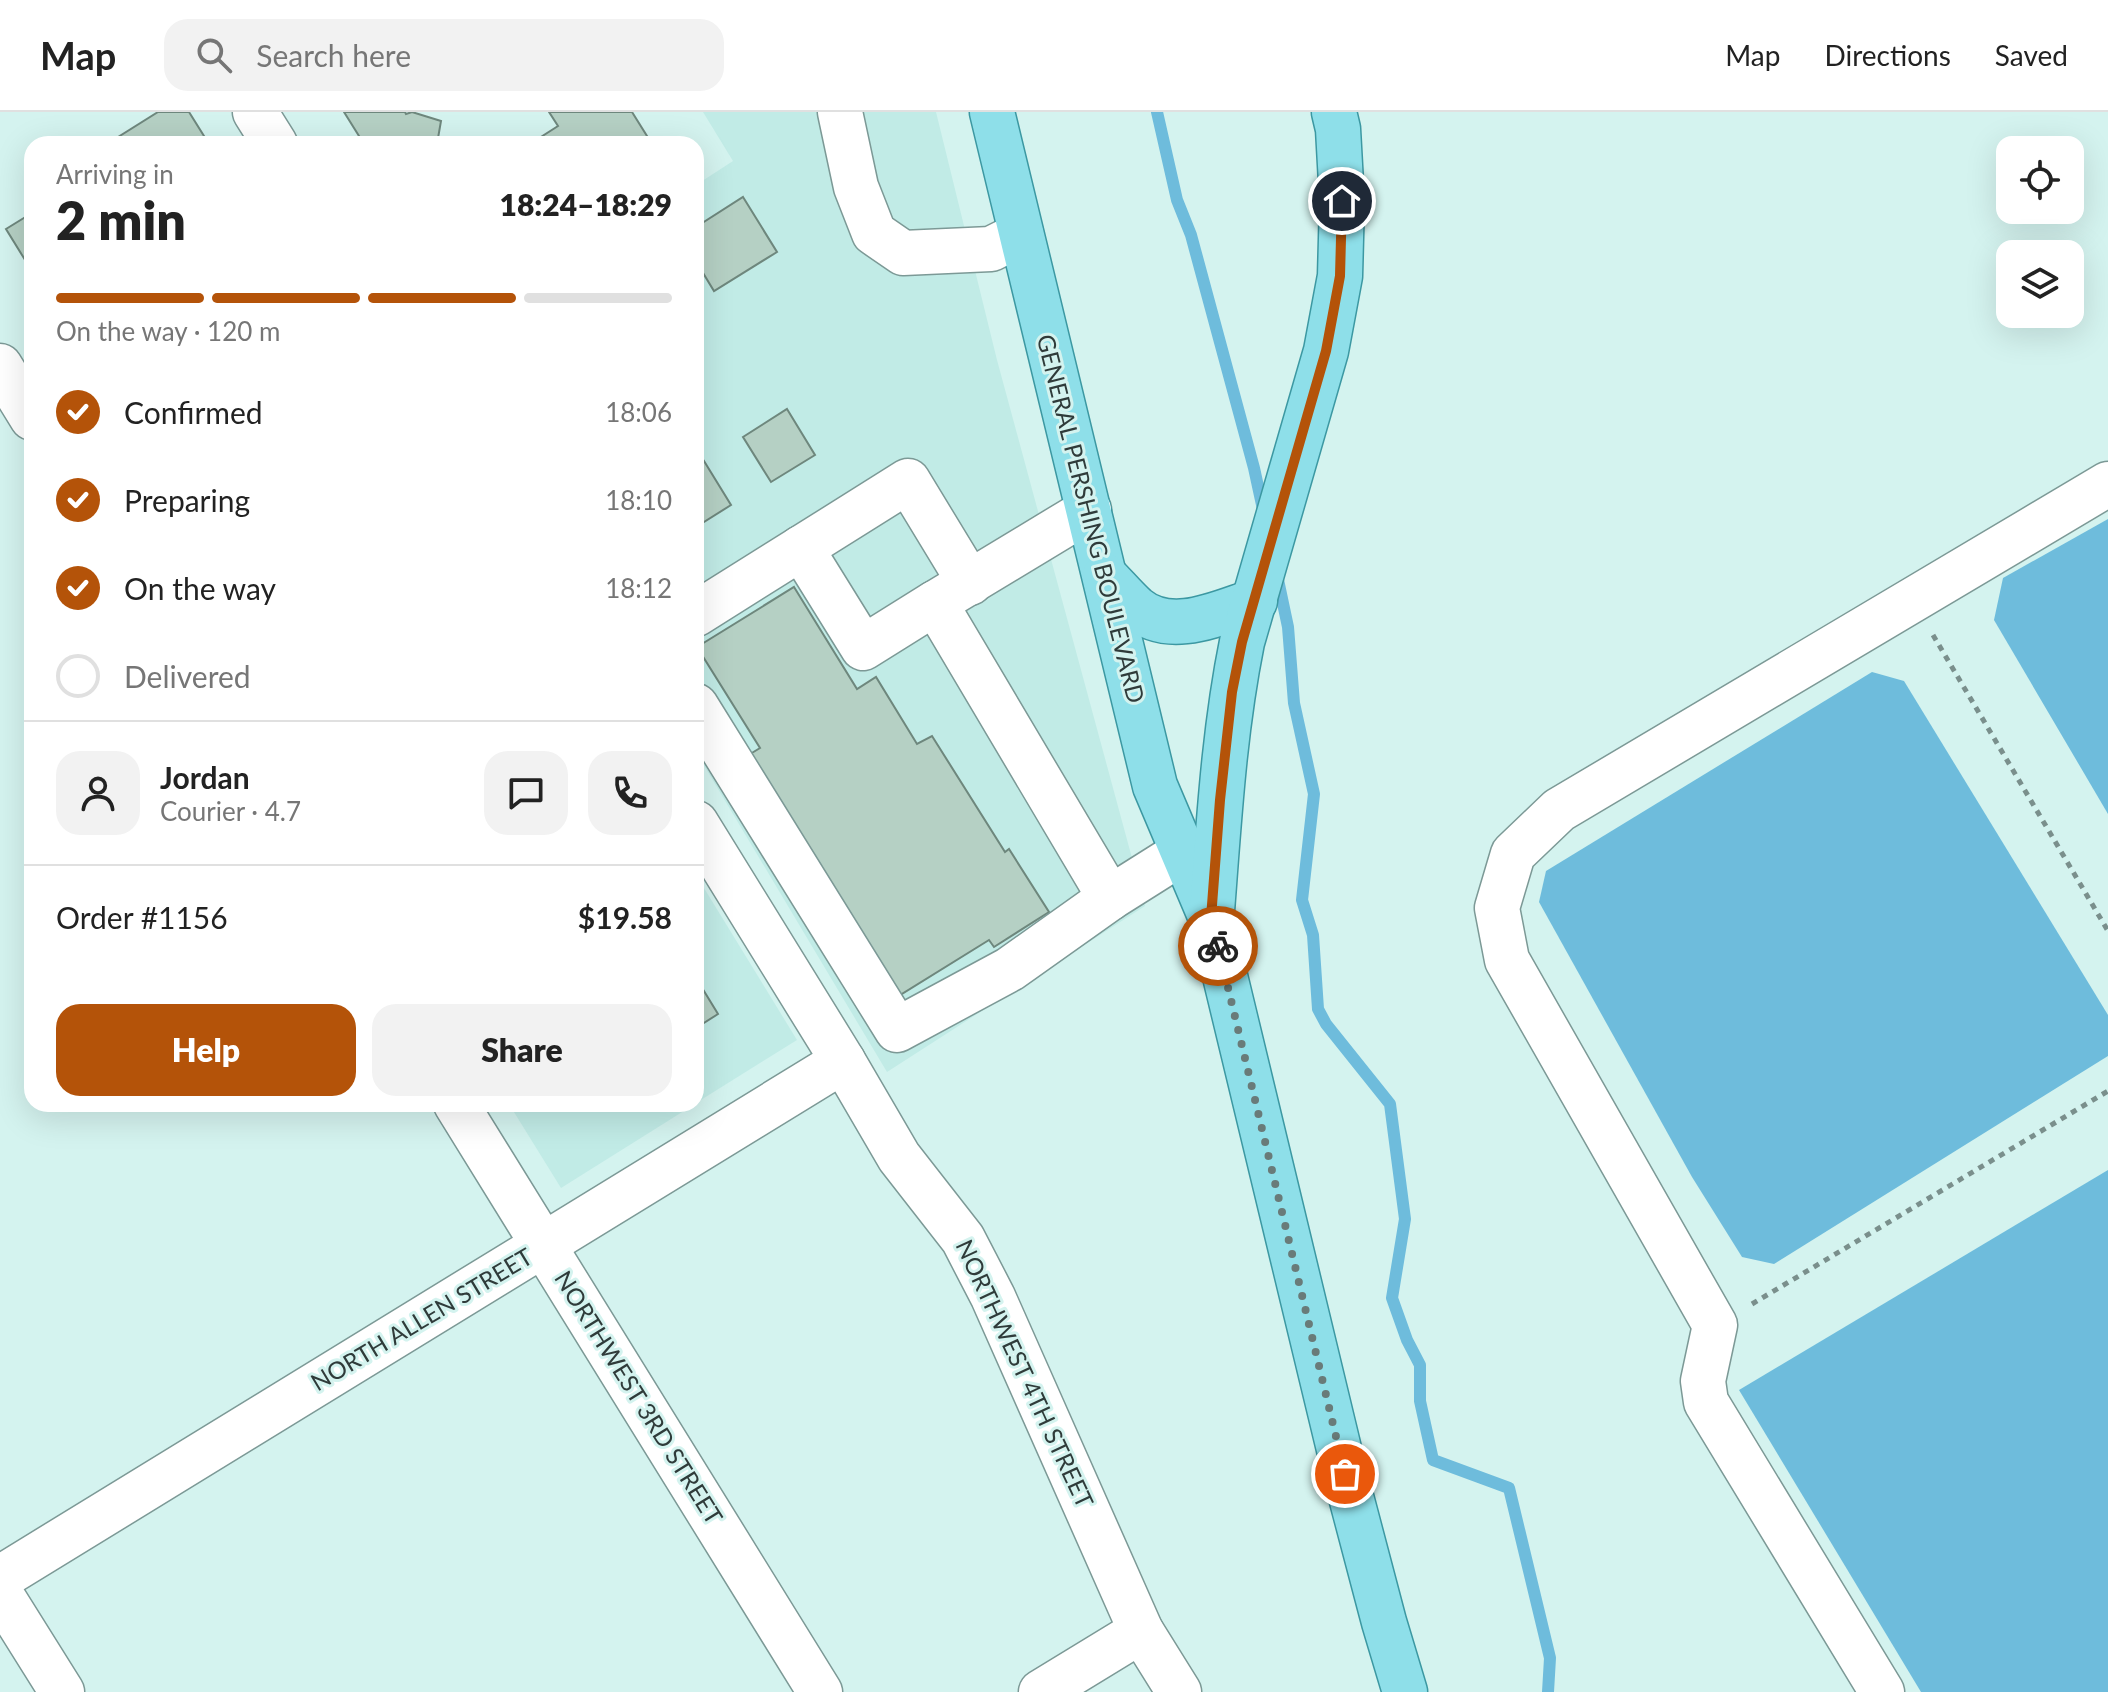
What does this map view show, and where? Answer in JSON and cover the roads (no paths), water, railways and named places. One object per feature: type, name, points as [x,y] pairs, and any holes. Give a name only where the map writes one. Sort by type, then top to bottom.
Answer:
[{"type":"main road","name":"GENERAL PERSHING BOULEVARD","points":[[992,112],[1155,786],[1211,918],[1345,1474],[1405,1692]]},
{"type":"main road","name":"GENERAL PERSHING BOULEVARD","points":[[1211,918],[1223,770],[1232,692],[1242,642],[1326,351],[1340,276],[1342,201],[1338,129],[1334,112]]},
{"type":"main road","points":[[1105,576],[1137,609],[1155,619],[1191,622],[1255,601]]},
{"type":"street","points":[[255,112],[270,136]]},
{"type":"street","points":[[840,112],[856,187],[874,233],[903,253],[991,249],[1021,234]]},
{"type":"street","points":[[0,366],[24,405]]},
{"type":"street","points":[[704,609],[908,481],[952,593],[1110,898]]},
{"type":"street","points":[[1882,1692],[1706,1402],[1703,1381],[1715,1325],[1507,960],[1497,908],[1513,854],[1559,810],[2108,484]]},
{"type":"street","points":[[801,548],[863,648],[1089,510]]},
{"type":"street","points":[[704,719],[897,1030],[1010,969],[1110,898],[1183,852]]},
{"type":"street","name":"NORTHWEST 4TH STREET","points":[[704,836],[899,1157],[963,1239],[993,1297],[1141,1631],[1179,1692]]},
{"type":"street","name":"NORTH ALLEN STREET","points":[[0,1578],[843,1061]]},
{"type":"street","name":"NORTHWEST 3RD STREET","points":[[461,1112],[820,1692]]},
{"type":"street","points":[[0,1593],[62,1692]]},
{"type":"street","points":[[1041,1692],[1141,1631]]},
{"type":"water","points":[[2108,519],[2108,814],[1994,620],[2003,578]]},
{"type":"water","points":[[1872,672],[1904,681],[2108,1015],[2108,1056],[1774,1264],[1742,1257],[1692,1177],[1539,902],[1546,871]]},
{"type":"water","points":[[2108,1170],[2108,1692],[1921,1692],[1739,1390]]},
{"type":"waterway","points":[[1157,112],[1177,200],[1191,235],[1264,514]]},
{"type":"waterway","points":[[1277,575],[1288,627],[1294,703],[1314,794],[1302,900],[1313,935],[1318,1009],[1326,1024],[1390,1104],[1405,1219],[1392,1298],[1420,1365],[1420,1401],[1433,1460],[1509,1488],[1550,1658],[1548,1692]]}]
